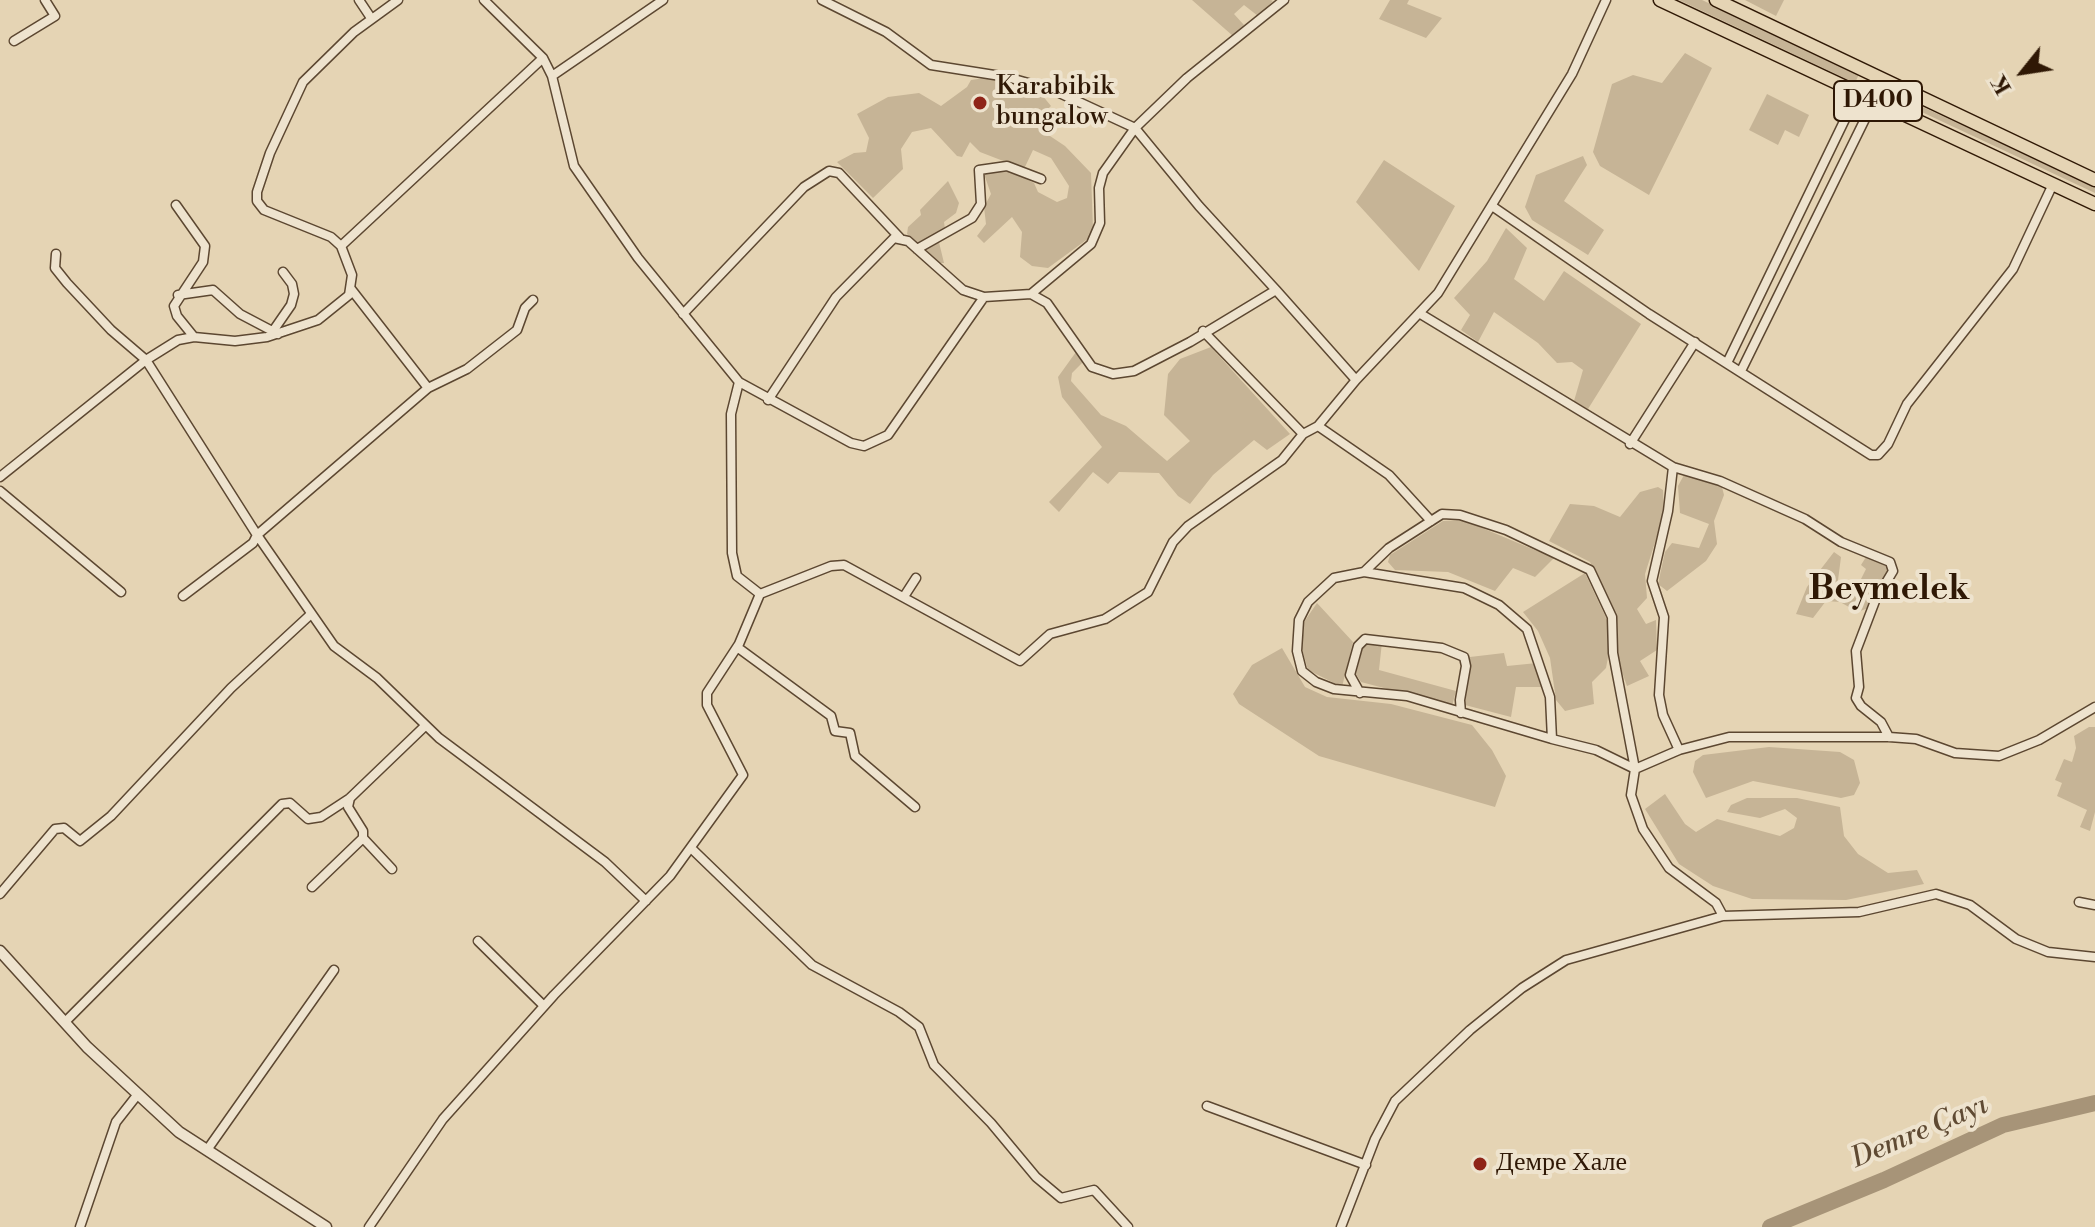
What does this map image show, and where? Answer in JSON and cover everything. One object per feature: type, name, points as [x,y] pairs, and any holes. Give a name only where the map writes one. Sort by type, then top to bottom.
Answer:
[{"type":"highway","name":"D400","points":[[1660,0],[2095,204]]},
{"type":"highway","name":"D400","points":[[1716,0],[2095,180]]},
{"type":"highway","points":[[1867,96],[1875,78]]},
{"type":"street","points":[[14,41],[55,16],[45,0]]},
{"type":"street","points":[[359,0],[371,18]]},
{"type":"street","points":[[398,0],[371,18],[303,82],[270,153],[257,201],[264,210],[331,237],[341,246],[349,260],[351,289],[428,388]]},
{"type":"street","points":[[484,0],[543,58],[552,76],[574,166],[683,314],[739,382],[768,400],[851,443],[864,446],[876,443],[897,422],[984,297]]},
{"type":"street","points":[[552,76],[663,0]]},
{"type":"street","points":[[822,0],[886,32],[931,65],[1007,77],[1053,90],[1135,128],[1199,206],[1356,380]]},
{"type":"street","points":[[1031,294],[1091,244],[1100,223],[1099,188],[1103,173],[1135,128],[1187,78],[1284,0]]},
{"type":"street","points":[[369,1227],[443,1119],[692,849],[743,775],[707,705],[713,681],[737,647],[760,594],[831,566],[844,565],[905,595],[1020,661],[1050,634],[1105,619],[1148,592],[1173,542],[1188,526],[1282,460],[1303,434],[1318,426],[1356,380],[1438,293],[1572,74],[1606,0]]},
{"type":"street","points":[[341,246],[543,58]]},
{"type":"street","points":[[1727,363],[1849,111],[1867,96]]},
{"type":"street","points":[[1741,371],[1799,259],[1866,117],[1867,96]]},
{"type":"street","points":[[917,249],[972,218],[981,204],[979,170],[1007,166],[1041,179]]},
{"type":"street","points":[[683,314],[804,187],[829,171],[839,173],[900,238],[917,249],[951,282],[984,297],[1031,294],[1047,303],[1092,367],[1113,374],[1134,371],[1259,303],[1276,290]]},
{"type":"street","points":[[1492,206],[1727,363],[1871,455],[1878,455],[1888,444],[1907,404],[2013,269],[2053,184]]},
{"type":"street","points":[[176,205],[199,235],[206,254],[174,306],[177,316],[194,337]]},
{"type":"street","points":[[768,400],[836,297],[886,242],[900,238]]},
{"type":"street","points":[[56,254],[55,268],[67,283],[111,330],[146,360],[257,535],[334,646],[377,678],[425,726],[605,862],[646,901]]},
{"type":"street","points":[[275,332],[294,294],[292,284],[283,272]]},
{"type":"street","points":[[0,477],[146,360],[178,340],[194,337],[235,341],[318,320],[338,308],[351,289]]},
{"type":"street","points":[[178,295],[213,290],[246,318],[275,332]]},
{"type":"street","points":[[183,596],[253,543],[257,535],[428,388],[467,369],[517,330],[525,308],[533,300]]},
{"type":"street","points":[[1419,313],[1630,444],[1673,467],[1720,481],[1805,519],[1841,542],[1890,562],[1893,571],[1875,601],[1856,651],[1859,687],[1856,698],[1881,722],[1889,737]]},
{"type":"street","points":[[1203,331],[1303,434]]},
{"type":"street","points":[[1630,444],[1695,342]]},
{"type":"street","points":[[739,382],[731,414],[732,553],[737,576],[760,594]]},
{"type":"street","points":[[1318,426],[1389,475],[1431,521]]},
{"type":"street","points":[[1673,467],[1668,511],[1652,581],[1664,617],[1659,695],[1663,715],[1679,750]]},
{"type":"street","points":[[0,491],[121,592]]},
{"type":"street","points":[[1364,572],[1389,548],[1442,514],[1460,515],[1506,530],[1590,570],[1612,617],[1613,653],[1635,769],[1631,795],[1643,829],[1669,868],[1716,903],[1723,916]]},
{"type":"street","points":[[1552,739],[1550,697],[1527,629],[1499,605],[1464,588],[1364,572],[1334,578],[1308,602],[1299,620],[1297,651],[1302,671],[1316,682],[1360,693],[1407,696],[1552,739],[1596,750],[1635,769],[1679,750],[1729,737],[1889,737],[1916,739],[1955,753],[1999,756],[2039,740],[2095,707]]},
{"type":"street","points":[[905,595],[916,578]]},
{"type":"street","points":[[0,894],[55,829],[64,828],[80,841],[111,816],[231,688],[290,630],[310,615]]},
{"type":"street","points":[[1360,693],[1350,675],[1358,646],[1365,639],[1442,648],[1464,657],[1461,713]]},
{"type":"street","points":[[737,647],[831,716],[835,731],[850,733],[855,756],[915,807]]},
{"type":"street","points":[[65,1022],[282,804],[290,803],[308,819],[315,820],[350,798],[425,726]]},
{"type":"street","points":[[350,798],[348,807],[363,831],[363,838],[392,869]]},
{"type":"street","points":[[312,887],[363,838]]},
{"type":"street","points":[[692,849],[812,965],[899,1012],[919,1027],[934,1065],[991,1123],[1036,1177],[1061,1198],[1094,1190],[1128,1227]]},
{"type":"street","points":[[1341,1227],[1395,1101],[1433,1062],[1522,988],[1566,960],[1723,916],[1859,912],[1936,894],[1970,905],[2016,939],[2048,952],[2095,957]]},
{"type":"street","points":[[2079,902],[2095,905]]},
{"type":"street","points":[[478,941],[544,1006]]},
{"type":"street","points":[[0,951],[65,1022],[179,1132],[326,1227]]},
{"type":"street","points":[[207,1150],[334,970]]},
{"type":"street","points":[[80,1227],[116,1122],[138,1094]]},
{"type":"street","points":[[1207,1106],[1366,1165]]},
{"type":"shaded area","points":[[1192,0],[1273,1],[1258,16],[1244,5],[1234,14],[1244,25],[1233,36]]},
{"type":"shaded area","points":[[1390,0],[1409,0],[1407,4],[1442,18],[1426,38],[1379,19]]},
{"type":"shaded area","points":[[1679,0],[1702,0],[1859,74],[1855,83]]},
{"type":"shaded area","points":[[1745,0],[1784,0],[1776,16]]},
{"type":"shaded area","points":[[1685,53],[1712,68],[1649,195],[1600,166],[1593,152],[1612,84],[1633,75],[1662,83]]},
{"type":"shaded area","points":[[984,78],[1011,84],[1017,93],[1029,98],[1031,91],[1042,95],[1051,106],[1032,124],[1065,146],[1091,173],[1093,229],[1089,238],[1048,268],[1032,266],[1020,257],[1022,232],[1012,217],[984,243],[977,236],[986,224],[984,207],[991,194],[984,174],[993,168],[1006,169],[1034,183],[1038,192],[1057,202],[1067,198],[1069,186],[1051,158],[1033,150],[1024,169],[980,152],[970,142],[962,157],[957,156],[931,128],[912,132],[901,149],[903,169],[873,198],[837,162],[854,153],[866,152],[869,138],[857,114],[888,97],[919,93],[941,106],[967,87],[971,80]]},
{"type":"shaded area","points":[[1881,88],[2095,186],[2095,193],[1879,92]]},
{"type":"shaded area","points":[[1767,94],[1809,115],[1799,137],[1785,130],[1778,145],[1749,130]]},
{"type":"shaded area","points":[[1583,156],[1587,165],[1564,201],[1604,230],[1588,255],[1532,220],[1525,207],[1536,175]]},
{"type":"shaded area","points":[[1384,160],[1455,206],[1419,271],[1356,202]]},
{"type":"shaded area","points":[[948,181],[959,203],[956,213],[944,222],[945,229],[937,234],[944,263],[940,263],[907,234],[908,227],[921,215],[920,210]]},
{"type":"shaded area","points":[[1506,228],[1527,248],[1514,279],[1544,301],[1564,271],[1641,324],[1588,409],[1574,401],[1583,370],[1572,362],[1557,363],[1538,343],[1494,312],[1478,342],[1461,330],[1470,315],[1454,298],[1487,261]]},
{"type":"shaded area","points":[[1211,347],[1290,434],[1267,450],[1254,440],[1213,475],[1190,504],[1178,496],[1159,473],[1119,472],[1108,484],[1093,472],[1059,512],[1049,502],[1102,447],[1062,397],[1058,377],[1076,352],[1083,362],[1072,373],[1071,381],[1101,415],[1126,426],[1167,461],[1190,441],[1164,415],[1168,374],[1180,359]]},
{"type":"shaded area","points":[[1684,475],[1722,487],[1724,495],[1714,521],[1717,544],[1706,561],[1667,591],[1658,584],[1665,552],[1672,543],[1699,548],[1709,524],[1680,513],[1678,486]]},
{"type":"shaded area","points":[[1658,487],[1663,490],[1664,514],[1645,574],[1647,598],[1637,609],[1646,624],[1656,620],[1657,650],[1640,661],[1649,676],[1627,686],[1618,661],[1617,620],[1590,562],[1549,541],[1570,504],[1594,506],[1620,517],[1640,492]]},
{"type":"shaded area","points":[[1463,520],[1554,558],[1535,577],[1513,568],[1495,591],[1448,572],[1395,570],[1388,562],[1390,555],[1443,521]]},
{"type":"shaded area","points":[[1834,552],[1841,557],[1837,588],[1854,593],[1866,569],[1861,565],[1866,557],[1888,567],[1888,574],[1868,608],[1858,612],[1840,602],[1826,601],[1813,618],[1796,614],[1807,587]]},
{"type":"shaded area","points":[[1585,573],[1608,622],[1609,652],[1606,668],[1592,682],[1594,704],[1565,711],[1556,700],[1550,658],[1538,631],[1523,612]]},
{"type":"shaded area","points":[[1317,603],[1353,642],[1342,687],[1308,670],[1302,649],[1304,622]]},
{"type":"shaded area","points":[[1369,642],[1382,642],[1379,670],[1456,691],[1452,706],[1361,682],[1356,674],[1363,646]]},
{"type":"shaded area","points":[[1282,648],[1305,687],[1327,697],[1391,704],[1472,725],[1492,750],[1506,776],[1495,807],[1319,756],[1239,704],[1233,694],[1252,665]]},
{"type":"shaded area","points":[[1504,653],[1507,666],[1537,663],[1543,687],[1516,687],[1511,717],[1465,705],[1470,657]]},
{"type":"shaded area","points":[[2095,727],[2095,812],[2090,831],[2080,827],[2087,810],[2057,796],[2062,783],[2055,780],[2064,759],[2072,762],[2076,748],[2074,736]]},
{"type":"shaded area","points":[[1769,747],[1840,752],[1854,760],[1860,783],[1854,795],[1841,798],[1753,781],[1706,798],[1693,772],[1695,761],[1703,755]]},
{"type":"shaded area","points":[[1665,794],[1685,824],[1696,832],[1717,819],[1780,836],[1794,828],[1797,818],[1785,809],[1760,818],[1727,812],[1731,805],[1747,798],[1797,798],[1840,807],[1844,836],[1858,854],[1888,873],[1917,870],[1924,884],[1846,900],[1752,899],[1713,886],[1679,864],[1645,809]]},
{"type":"waterway","name":"Demre Çayı","points":[[1770,1227],[1884,1180],[2003,1125],[2095,1103]]},
{"type":"place","name":"Karabibik bungalow","points":[[980,103]]},
{"type":"place","name":"Демре Хале","points":[[1480,1164]]},
{"type":"district","name":"Beymelek","points":[[1889,591]]}]
